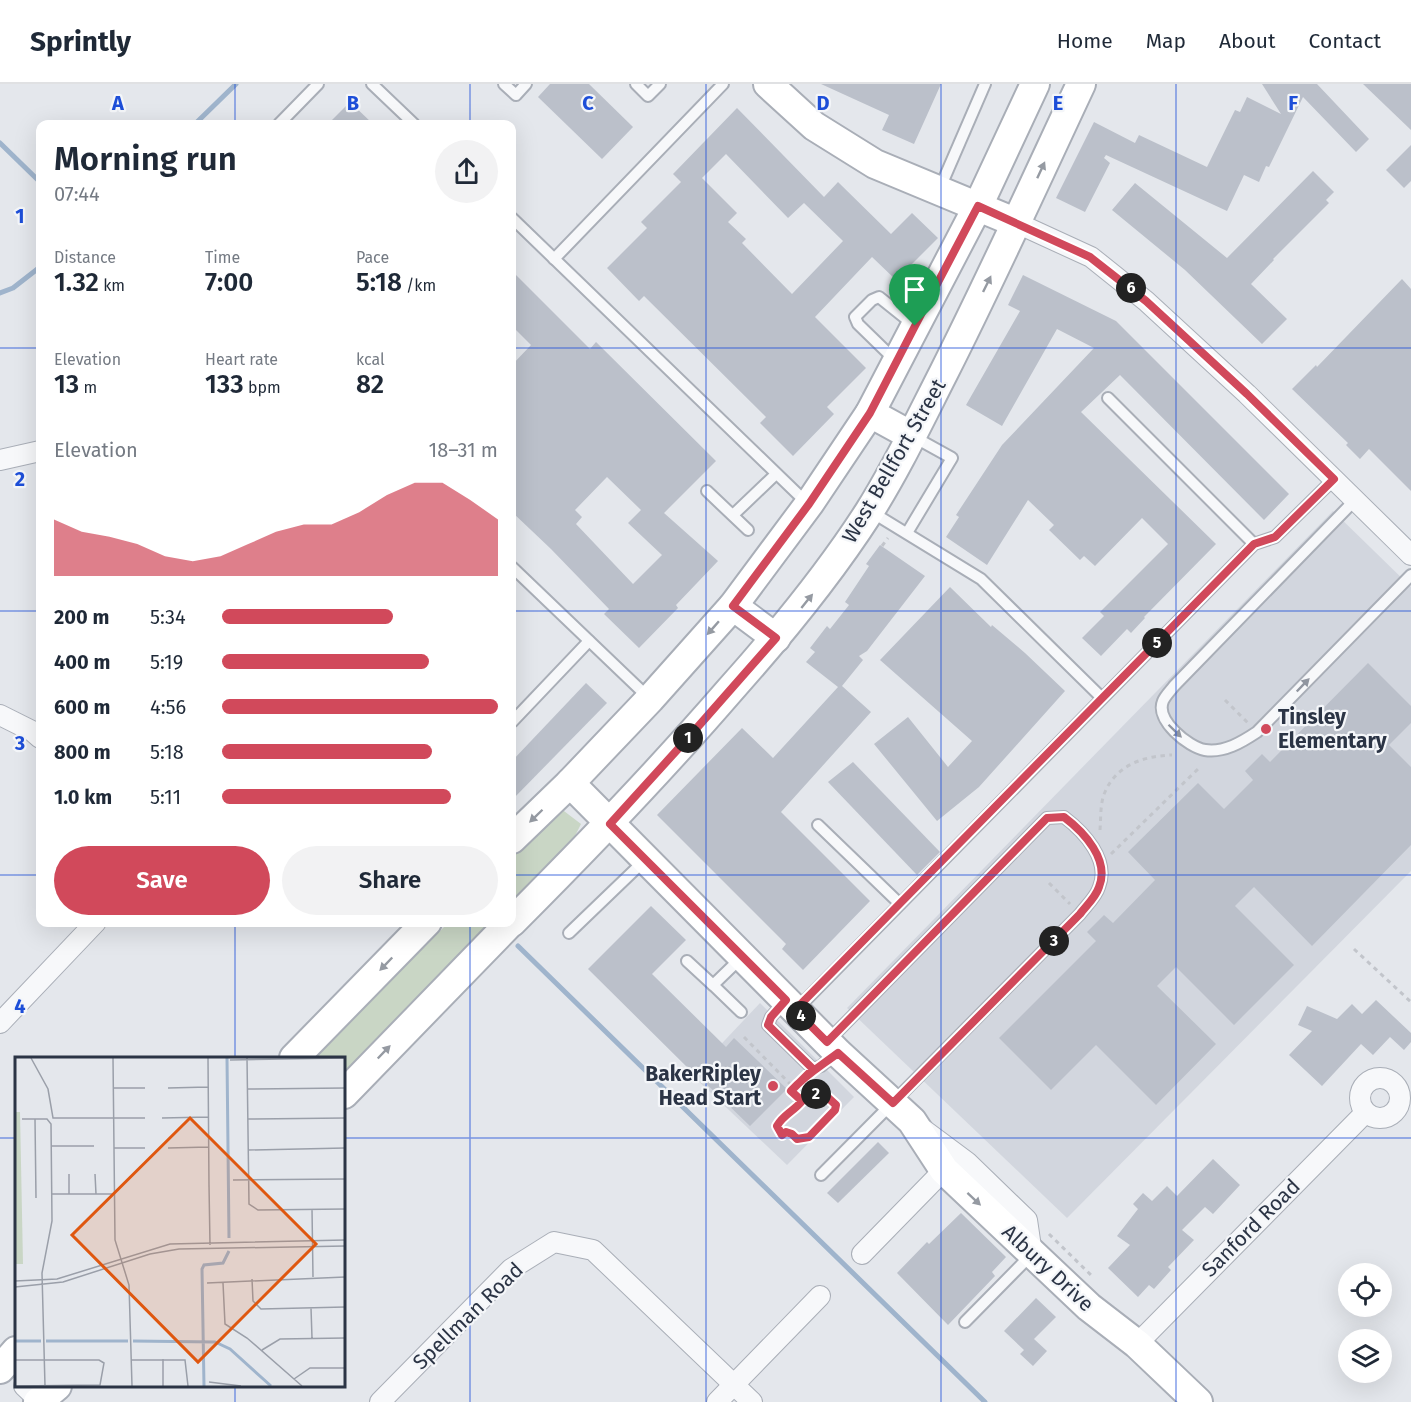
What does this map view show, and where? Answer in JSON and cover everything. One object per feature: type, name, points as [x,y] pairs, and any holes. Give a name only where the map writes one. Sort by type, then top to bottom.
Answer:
[{"type":"main road","points":[[768,84],[814,126],[875,164],[1017,223]]},
{"type":"main road","points":[[516,835],[570,783],[650,699],[733,606],[809,504],[870,413],[978,206],[1035,84]]},
{"type":"main road","name":"West Bellfort Street","points":[[516,917],[610,824],[776,638],[820,584],[870,511],[912,436],[1017,223],[1081,84]]},
{"type":"main road","points":[[870,413],[912,436]]},
{"type":"main road","points":[[733,606],[776,638]]},
{"type":"main road","name":"Albury Drive","points":[[570,783],[832,1047],[903,1112],[944,1170],[1089,1307],[1137,1344],[1198,1402]]},
{"type":"main road","points":[[296,1057],[422,927]]},
{"type":"main road","name":"West Bellfort Street","points":[[345,1093],[506,927]]},
{"type":"street","points":[[1017,223],[1090,257],[1146,301],[1247,394],[1409,550]]},
{"type":"street","points":[[0,460],[36,452]]},
{"type":"street","points":[[0,715],[36,734]]},
{"type":"street","points":[[0,1023],[91,927]]},
{"type":"street","name":"Albury Drive","points":[[903,1112],[967,1162],[1027,1220],[1032,1254]]},
{"type":"street","name":"Sanford Road","points":[[1137,1344],[1365,1113]]},
{"type":"street","points":[[862,1254],[944,1170]]},
{"type":"street","name":"Spellman Road","points":[[380,1402],[511,1269],[554,1242],[593,1250],[752,1402]]},
{"type":"street","points":[[717,1402],[820,1296]]},
{"type":"lane","points":[[283,120],[318,84]]},
{"type":"lane","points":[[372,84],[410,120]]},
{"type":"lane","points":[[504,84],[516,95],[526,84]]},
{"type":"lane","points":[[636,84],[648,96],[660,84]]},
{"type":"lane","points":[[554,260],[723,84]]},
{"type":"lane","points":[[939,190],[985,84]]},
{"type":"lane","points":[[516,222],[809,504]]},
{"type":"lane","points":[[896,362],[858,324],[855,317],[872,300],[879,297],[915,326]]},
{"type":"lane","points":[[1108,398],[1254,544]]},
{"type":"lane","points":[[907,533],[952,458],[912,436]]},
{"type":"lane","points":[[733,515],[776,474]]},
{"type":"lane","points":[[820,1175],[903,1112],[1080,914],[1100,887],[1101,868],[1096,854],[1086,836],[1075,825],[1064,817],[1047,818],[832,1047],[821,1066],[813,1069],[768,1025],[771,1017],[790,1005],[900,904],[1254,544],[1275,537],[1334,479]]},
{"type":"lane","points":[[707,491],[748,530]]},
{"type":"lane","points":[[1355,500],[1174,686],[1162,702],[1163,717],[1172,729],[1189,743],[1205,750],[1224,749],[1240,743],[1257,732],[1411,575]]},
{"type":"lane","points":[[870,511],[981,579],[1102,698]]},
{"type":"lane","points":[[516,571],[650,699]]},
{"type":"lane","points":[[516,718],[589,641]]},
{"type":"lane","points":[[818,825],[900,904]]},
{"type":"lane","points":[[569,933],[645,859]]},
{"type":"lane","points":[[713,985],[742,956]]},
{"type":"lane","points":[[687,961],[741,1012]]},
{"type":"lane","points":[[965,1322],[1032,1254]]},
{"type":"path","points":[[1225,700],[1244,719]]},
{"type":"path","points":[[1100,830],[1105,792],[1112,780],[1126,767],[1143,758],[1172,754]]},
{"type":"path","points":[[1110,854],[1200,767]]},
{"type":"path","points":[[1048,883],[1072,905]]},
{"type":"path","points":[[1354,949],[1411,1002]]},
{"type":"path","points":[[744,1037],[794,1088]]},
{"type":"path","points":[[802,1101],[791,1091],[813,1069]]},
{"type":"path","points":[[806,1094],[824,1094],[836,1105],[835,1110],[809,1137],[797,1139],[786,1132],[782,1135],[777,1126],[779,1122],[786,1114],[796,1109],[802,1101],[806,1094]]},
{"type":"shaded area","name":"Tinsley Elementary","points":[[1333,511],[1411,587],[1411,871],[1067,1218],[847,1008]]},
{"type":"shaded area","name":"BakerRipley Head Start","points":[[760,1003],[854,1097],[787,1165],[692,1075]]},
{"type":"green space","points":[[560,808],[581,824],[570,846],[516,903],[516,854]]},
{"type":"green space","points":[[444,927],[492,927],[345,1078],[345,1057],[315,1057]]},
{"type":"building","points":[[550,84],[589,84],[633,127],[602,159],[538,97]]},
{"type":"building","points":[[821,84],[941,84],[914,144],[882,130],[889,115]]},
{"type":"building","points":[[1262,84],[1317,84],[1369,139],[1356,152],[1303,97],[1269,167],[1266,166],[1259,182],[1244,175],[1227,211],[1106,155],[1104,158],[1110,163],[1085,212],[1056,198],[1094,122],[1135,143],[1139,135],[1207,167],[1235,110],[1240,112],[1247,97],[1281,114]]},
{"type":"building","points":[[1363,84],[1411,84],[1411,130]]},
{"type":"building","points":[[350,102],[369,120],[332,120]]},
{"type":"building","points":[[737,108],[824,197],[838,182],[891,234],[912,213],[938,238],[896,280],[872,257],[815,317],[866,368],[827,407],[834,414],[793,456],[760,423],[766,417],[644,296],[639,301],[607,268],[647,228],[641,222],[681,182],[673,174]],"holes":[[[726,154],[788,218],[804,203],[843,241],[792,294],[742,243],[746,239],[728,222],[737,213],[702,178]]]},
{"type":"building","points":[[1411,145],[1411,181],[1404,188],[1386,170]]},
{"type":"building","points":[[1313,171],[1334,192],[1326,200],[1329,203],[1251,284],[1287,319],[1262,344],[1185,270],[1112,210],[1135,183],[1227,258]]},
{"type":"building","points":[[516,275],[590,349],[596,342],[716,461],[664,513],[718,561],[676,605],[678,608],[639,648],[604,614],[609,609],[516,516],[516,361],[531,345],[516,330]],"holes":[[[607,477],[641,510],[628,523],[662,555],[633,584],[576,524],[582,517],[575,510]]]},
{"type":"building","points":[[1023,275],[1116,321],[1289,494],[1264,520],[1120,375],[1081,412],[1216,544],[1131,633],[1127,629],[1101,656],[1082,638],[1104,616],[1100,612],[1168,544],[1142,518],[1095,566],[1084,556],[1080,560],[1049,530],[1054,525],[1028,500],[987,565],[946,537],[959,517],[956,515],[1002,445],[1094,348],[1057,329],[1002,426],[966,405],[1020,311],[1008,305]]},
{"type":"building","points":[[1402,279],[1411,289],[1411,491],[1369,449],[1360,459],[1346,445],[1348,443],[1292,389],[1316,365],[1317,367]]},
{"type":"building","points":[[880,545],[925,576],[867,651],[859,656],[863,660],[842,686],[871,712],[781,812],[870,901],[803,970],[782,949],[786,944],[657,815],[742,728],[773,758],[838,687],[806,662],[815,652],[810,648],[827,626],[830,629],[849,605],[845,602],[869,566],[866,564]]},
{"type":"building","points":[[950,587],[991,627],[992,625],[1025,653],[1065,691],[979,787],[937,821],[874,744],[908,717],[948,767],[972,741],[880,660]]},
{"type":"building","points":[[1368,663],[1411,706],[1411,723],[1389,745],[1411,767],[1411,845],[1312,946],[1254,887],[1235,906],[1294,965],[1234,1025],[1176,967],[1157,986],[1216,1044],[1156,1105],[1096,1045],[1051,1090],[999,1038],[1096,941],[1087,932],[1104,915],[1113,923],[1155,880],[1128,852],[1198,783],[1224,809],[1253,780],[1245,771],[1262,754],[1270,762]]},
{"type":"building","points":[[586,683],[607,703],[516,796],[516,757]]},
{"type":"building","points":[[853,762],[940,852],[917,875],[828,782]]},
{"type":"building","points":[[651,906],[686,940],[652,974],[726,1047],[734,1038],[787,1089],[750,1126],[588,969]]},
{"type":"building","points":[[1376,1000],[1411,1033],[1411,1042],[1404,1050],[1390,1037],[1373,1055],[1361,1044],[1322,1086],[1289,1055],[1312,1031],[1298,1025],[1307,1006],[1337,1019],[1352,1004],[1362,1014]]},
{"type":"building","points":[[878,1142],[889,1153],[838,1203],[827,1193]]},
{"type":"building","points":[[1213,1159],[1240,1185],[1213,1214],[1205,1207],[1182,1230],[1194,1240],[1168,1267],[1171,1270],[1154,1289],[1149,1285],[1138,1297],[1108,1268],[1130,1245],[1117,1236],[1138,1209],[1133,1204],[1143,1193],[1152,1201],[1167,1186],[1177,1196]]},
{"type":"building","points":[[961,1213],[1006,1257],[992,1272],[995,1276],[948,1325],[897,1273],[927,1242],[929,1244]]},
{"type":"building","points":[[1036,1298],[1056,1317],[1034,1339],[1047,1351],[1033,1366],[1020,1354],[1024,1350],[1004,1331]]},
{"type":"waterway","points":[[199,120],[236,84]]},
{"type":"waterway","points":[[0,143],[36,178]]},
{"type":"waterway","points":[[0,293],[13,288],[36,270]]},
{"type":"waterway","points":[[518,946],[985,1402]]},
{"type":"place","name":"Tinsley Elementary","points":[[1266,729]]},
{"type":"place","name":"BakerRipley Head Start","points":[[773,1086]]},
{"type":"route","points":[[915,326],[870,413],[809,504],[733,606],[776,638],[610,824],[786,1000],[771,1017],[768,1025],[813,1069],[791,1091],[802,1101],[806,1094],[824,1094],[836,1105],[835,1110],[809,1137],[797,1139],[786,1132],[782,1135],[777,1126],[786,1114],[796,1109],[802,1101],[791,1091],[794,1088],[813,1069],[838,1053],[893,1103],[1080,914],[1100,887],[1101,868],[1086,836],[1064,817],[1047,818],[827,1042],[795,1010],[1254,544],[1275,537],[1334,479],[1247,394],[1146,301],[1090,257],[978,206],[915,326]]}]
